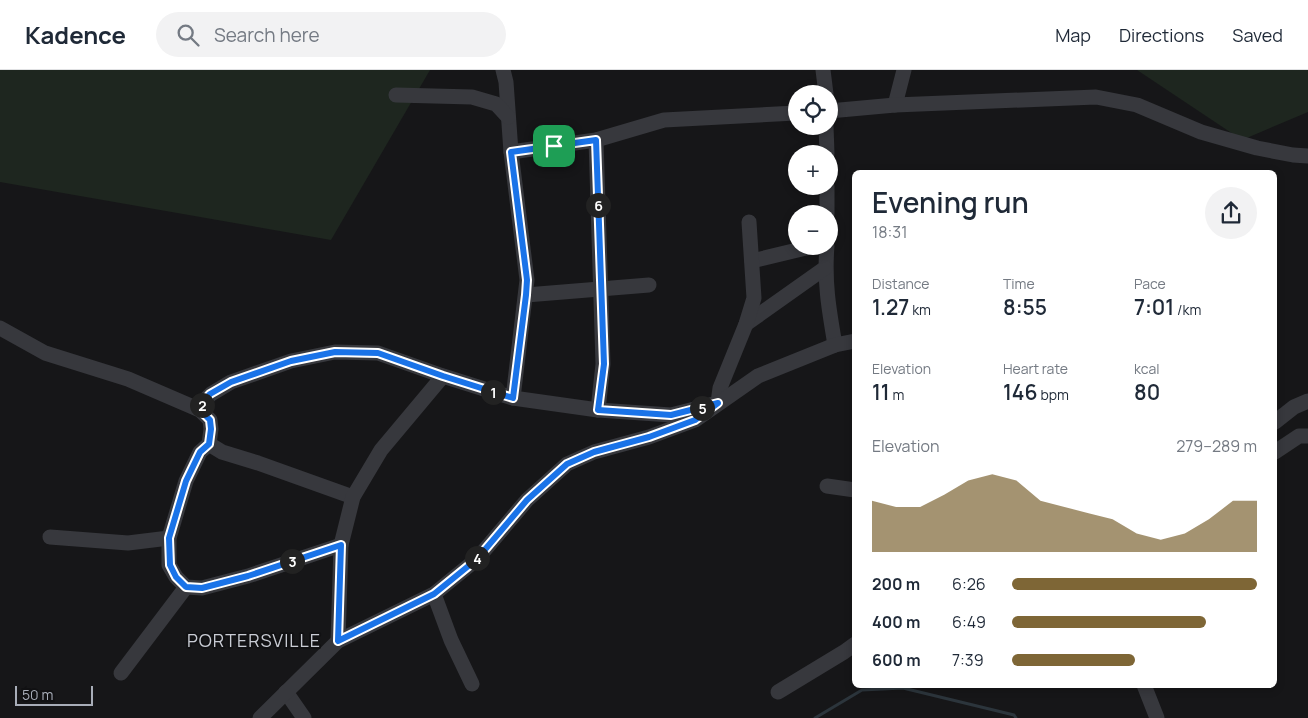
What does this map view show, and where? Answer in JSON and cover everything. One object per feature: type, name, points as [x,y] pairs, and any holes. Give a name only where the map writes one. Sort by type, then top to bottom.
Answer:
[{"type":"street","points":[[503,70],[506,82],[511,152],[527,280],[513,398]]},
{"type":"street","points":[[823,70],[825,85]]},
{"type":"street","points":[[895,105],[904,70]]},
{"type":"street","points":[[396,95],[472,97],[496,104],[508,117]]},
{"type":"street","points":[[838,110],[895,105],[1096,97],[1137,105],[1201,132],[1257,148],[1308,156]]},
{"type":"street","points":[[511,152],[596,140],[664,120],[788,113]]},
{"type":"street","points":[[596,140],[604,364],[598,410]]},
{"type":"street","points":[[718,403],[720,388],[746,324],[754,298],[749,222]]},
{"type":"street","points":[[752,261],[788,252]]},
{"type":"street","points":[[826,255],[826,293],[835,345]]},
{"type":"street","points":[[746,324],[825,268]]},
{"type":"street","points":[[526,295],[649,285]]},
{"type":"street","points":[[0,328],[45,353],[128,379],[200,410],[210,420],[209,444],[200,452],[186,481],[169,538],[170,565],[176,577],[186,587],[202,588],[248,576],[341,545]]},
{"type":"street","points":[[260,718],[338,641],[434,594],[477,559],[527,500],[567,464],[594,452],[649,437],[695,420],[758,376],[835,345],[852,342]]},
{"type":"street","points":[[200,410],[210,394],[231,382],[291,361],[335,352],[378,353],[513,398],[598,410],[671,415],[718,403]]},
{"type":"street","points":[[338,641],[341,545],[353,497],[381,450],[443,376]]},
{"type":"street","points":[[1277,420],[1294,407],[1308,401]]},
{"type":"street","points":[[1277,451],[1299,436],[1308,436]]},
{"type":"street","points":[[209,444],[222,452],[353,497]]},
{"type":"street","points":[[827,486],[852,490]]},
{"type":"street","points":[[50,537],[128,543],[169,538]]},
{"type":"street","points":[[121,672],[186,587]]},
{"type":"street","points":[[434,594],[472,684]]},
{"type":"street","points":[[778,692],[852,646]]},
{"type":"street","points":[[1145,688],[1157,718]]},
{"type":"street","points":[[286,692],[304,718]]},
{"type":"shaded area","points":[[0,70],[430,70],[331,240],[0,182]]},
{"type":"shaded area","points":[[1137,70],[1308,70],[1308,112],[1242,140]]},
{"type":"waterway","points":[[815,718],[862,690],[903,688],[1014,715],[1016,718]]},
{"type":"district","name":"PORTERSVILLE","points":[[254,640]]},
{"type":"route","points":[[596,140],[604,364],[598,410],[671,415],[718,403],[695,420],[649,437],[594,452],[567,464],[527,500],[477,559],[434,594],[338,641],[341,545],[248,576],[202,588],[186,587],[176,577],[170,565],[169,538],[186,481],[200,452],[209,444],[210,420],[200,410],[210,394],[231,382],[291,361],[335,352],[378,353],[513,398],[527,280],[511,152],[554,146],[596,140]]}]
